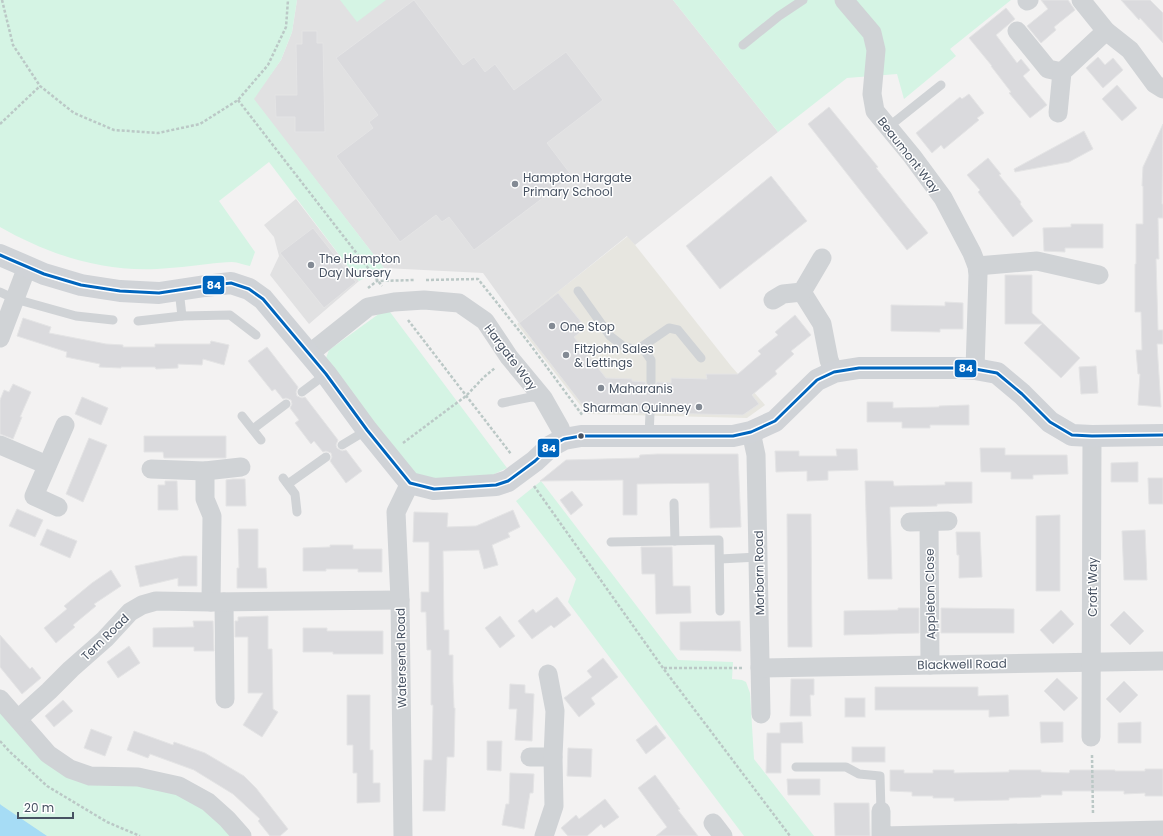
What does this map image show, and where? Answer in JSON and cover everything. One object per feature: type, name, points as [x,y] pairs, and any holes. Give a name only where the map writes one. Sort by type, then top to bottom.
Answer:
[{"type":"street","name":"Beaumont Way","points":[[844,0],[872,33],[876,50],[872,94],[875,111],[887,128],[912,156],[943,198],[972,252],[977,266],[975,369]]},
{"type":"street","points":[[1081,0],[1106,31],[1130,50],[1155,84],[1163,89]]},
{"type":"street","points":[[1017,31],[1048,69],[1062,72]]},
{"type":"street","points":[[1058,113],[1062,72],[1106,31]]},
{"type":"street","points":[[0,255],[44,274],[81,285],[120,291],[159,293],[231,283],[249,289],[263,299],[310,354],[386,455],[410,483],[434,489],[496,485],[508,481],[535,461],[551,446],[564,439],[581,436],[733,436],[751,432],[775,421],[817,380],[834,372],[859,368],[975,369],[997,373],[1022,394],[1050,422],[1072,435],[1163,435]]},
{"type":"street","points":[[802,292],[822,258]]},
{"type":"street","points":[[977,266],[1038,261],[1099,275]]},
{"type":"street","points":[[0,338],[8,295],[27,267]]},
{"type":"street","points":[[774,300],[783,294],[802,292]]},
{"type":"street","points":[[802,292],[822,324],[829,360],[834,372]]},
{"type":"street","name":"Hargate Way","points":[[310,354],[368,307],[394,302],[424,300],[459,303],[485,321],[509,357],[543,398],[560,428],[564,439]]},
{"type":"street","points":[[58,507],[34,496],[65,425]]},
{"type":"street","name":"Morborn Road","points":[[751,432],[756,455],[761,714]]},
{"type":"street","name":"Croft Way","points":[[1091,737],[1092,436]]},
{"type":"street","points":[[0,445],[47,465]]},
{"type":"street","points":[[151,469],[205,471],[241,467]]},
{"type":"street","points":[[205,471],[205,499],[212,516],[225,699]]},
{"type":"street","name":"Watersend Road","points":[[403,836],[400,600],[396,512],[410,483]]},
{"type":"street","name":"Appleton Close","points":[[930,665],[920,522],[948,521]]},
{"type":"street","name":"Tern Road","points":[[18,720],[71,669],[105,639],[130,612],[142,605],[156,601],[218,602],[400,600]]},
{"type":"street","name":"Blackwell Road","points":[[760,668],[1163,661]]},
{"type":"street","points":[[544,836],[554,806],[553,757],[555,712],[548,674]]},
{"type":"street","points":[[0,699],[48,754],[70,769],[90,776],[138,777],[179,786],[208,802],[227,819],[242,836]]},
{"type":"street","points":[[530,757],[553,757]]},
{"type":"street","points":[[881,811],[881,836],[1163,830]]},
{"type":"lane","points":[[743,46],[779,16],[803,0]]},
{"type":"lane","points":[[887,128],[941,85]]},
{"type":"lane","points":[[179,290],[182,316]]},
{"type":"lane","points":[[578,291],[610,336],[623,346],[637,350],[669,328],[678,330],[701,358]]},
{"type":"lane","points":[[8,295],[76,316],[113,320]]},
{"type":"lane","points":[[138,321],[182,316],[230,316],[256,335]]},
{"type":"lane","points":[[642,347],[651,360],[651,382]]},
{"type":"lane","points":[[302,392],[326,374]]},
{"type":"lane","points":[[502,403],[531,397],[543,398]]},
{"type":"lane","points":[[253,429],[286,404]]},
{"type":"lane","points":[[649,436],[650,413]]},
{"type":"lane","points":[[242,416],[261,440]]},
{"type":"lane","points":[[342,445],[367,430]]},
{"type":"lane","points":[[297,512],[295,494],[286,481],[326,457]]},
{"type":"lane","points":[[674,503],[675,541]]},
{"type":"lane","points":[[611,542],[720,540],[720,610]]},
{"type":"lane","points":[[720,559],[758,557]]},
{"type":"lane","points":[[796,767],[846,767],[859,774],[880,776],[881,811]]},
{"type":"path","points":[[2,0],[13,45],[40,86],[74,114],[114,130],[158,133],[200,124],[238,100],[268,65],[286,27],[288,0]]},
{"type":"path","points":[[0,124],[40,86]]},
{"type":"path","points":[[238,100],[523,470],[663,668],[790,836]]},
{"type":"path","points":[[424,280],[478,279],[529,343],[583,417]]},
{"type":"path","points":[[365,290],[377,281],[416,280]]},
{"type":"path","points":[[386,455],[466,396],[484,377],[509,357]]},
{"type":"path","points":[[663,668],[760,668]]},
{"type":"path","points":[[1091,737],[1093,831]]},
{"type":"path","points":[[0,741],[47,786],[108,822],[140,836]]},
{"type":"path","points":[[784,836],[786,831]]},
{"type":"shaded area","name":"Hampton Hargate Primary School","points":[[297,0],[673,0],[778,132],[635,245],[627,236],[519,323],[483,273],[384,268],[253,99],[281,60],[292,32]]},
{"type":"shaded area","name":"The Hampton Day Nursery","points":[[296,199],[359,281],[309,324],[270,275],[279,256],[274,237],[264,225]]},
{"type":"shaded area","points":[[628,236],[731,366],[765,405],[747,418],[587,414],[517,324]]},
{"type":"green space","points":[[0,0],[297,0],[292,32],[281,60],[254,99],[384,268],[359,281],[269,162],[219,201],[255,252],[250,266],[232,262],[157,269],[116,268],[56,253],[18,237],[0,227]]},
{"type":"green space","points":[[340,0],[386,0],[357,22]]},
{"type":"green space","points":[[673,0],[1011,0],[950,49],[956,56],[904,99],[897,74],[847,78],[778,132]]},
{"type":"green space","points":[[387,308],[507,468],[486,478],[460,479],[424,478],[406,470],[326,358],[329,350]]},
{"type":"green space","points":[[541,481],[678,660],[733,662],[732,679],[746,682],[750,693],[754,759],[814,836],[744,836],[568,602],[576,579],[516,501]]},
{"type":"green space","points":[[0,709],[32,749],[182,795],[209,812],[232,836],[0,836]]},
{"type":"water","points":[[0,804],[1,805],[47,836],[0,836]]},
{"type":"building","points":[[414,0],[463,65],[474,57],[485,72],[495,64],[514,90],[566,52],[603,100],[547,143],[572,176],[474,250],[449,217],[442,222],[436,215],[400,242],[336,156],[373,128],[369,122],[378,115],[336,58]]},
{"type":"building","points":[[1041,0],[1068,0],[1075,10],[1054,27],[1056,30],[1041,43],[1027,26],[1048,9]]},
{"type":"building","points":[[1121,0],[1150,0],[1163,13],[1163,43],[1140,18],[1139,20]]},
{"type":"building","points":[[1006,8],[1015,19],[996,35],[1017,63],[1021,59],[1030,70],[1023,76],[1047,105],[1030,118],[1009,93],[1011,92],[969,38]]},
{"type":"building","points":[[302,31],[317,31],[317,43],[323,43],[325,132],[295,132],[295,117],[276,117],[275,95],[297,95],[296,44],[302,44]]},
{"type":"building","points":[[1098,57],[1105,65],[1113,58],[1123,70],[1103,88],[1086,68]]},
{"type":"building","points":[[1117,85],[1137,108],[1122,121],[1102,99]]},
{"type":"building","points":[[969,94],[984,113],[977,118],[979,120],[944,149],[941,145],[932,153],[916,133],[960,97],[962,99]]},
{"type":"building","points":[[829,107],[878,167],[876,168],[928,233],[907,250],[808,124]]},
{"type":"building","points":[[1163,124],[1163,218],[1158,218],[1159,259],[1156,259],[1158,330],[1163,330],[1163,344],[1157,344],[1161,407],[1138,405],[1140,374],[1138,374],[1136,350],[1142,350],[1141,312],[1135,312],[1135,264],[1136,224],[1143,224],[1143,167]]},
{"type":"building","points":[[1084,131],[1093,149],[1069,162],[1015,172],[1014,169]]},
{"type":"building","points":[[988,158],[1001,174],[999,175],[1021,202],[1020,204],[1033,221],[1013,237],[978,192],[980,190],[967,175]]},
{"type":"building","points":[[771,176],[807,221],[720,289],[686,246]]},
{"type":"building","points":[[1071,224],[1103,224],[1103,248],[1065,248],[1065,252],[1044,251],[1043,228],[1071,227]]},
{"type":"building","points":[[313,228],[356,282],[324,308],[280,253]]},
{"type":"building","points":[[1005,275],[1032,275],[1032,313],[1080,358],[1061,378],[1024,343],[1042,324],[1005,324]]},
{"type":"building","points":[[558,293],[586,328],[574,337],[606,378],[632,379],[632,381],[645,382],[646,385],[651,388],[654,387],[657,382],[671,383],[671,378],[707,379],[706,374],[738,374],[761,354],[758,351],[778,335],[775,332],[795,315],[811,335],[791,351],[794,354],[775,371],[777,374],[752,395],[759,404],[743,415],[656,413],[654,408],[650,407],[645,409],[644,413],[588,412],[519,323]]},
{"type":"building","points":[[945,302],[963,303],[963,329],[940,329],[940,332],[891,331],[891,305],[945,306]]},
{"type":"building","points":[[23,318],[51,327],[49,333],[106,344],[123,345],[123,347],[155,347],[155,344],[210,344],[211,341],[229,345],[224,365],[203,359],[202,365],[178,364],[178,368],[156,369],[155,367],[99,367],[100,364],[66,357],[67,352],[17,336]]},
{"type":"building","points":[[267,347],[298,387],[296,392],[297,396],[302,398],[305,397],[338,440],[336,445],[337,448],[342,451],[346,450],[362,471],[346,483],[330,461],[332,457],[331,453],[326,451],[323,452],[314,441],[311,444],[295,423],[299,420],[290,408],[292,404],[291,400],[286,398],[283,399],[275,389],[272,391],[248,361]]},
{"type":"building","points":[[1096,366],[1098,393],[1081,394],[1079,367]]},
{"type":"building","points":[[13,384],[31,392],[20,417],[22,417],[13,439],[0,434],[0,400],[4,390],[9,392]]},
{"type":"building","points":[[82,397],[108,408],[101,425],[75,414]]},
{"type":"building","points":[[867,402],[893,402],[893,408],[969,405],[969,425],[930,425],[930,428],[902,428],[902,422],[867,422]]},
{"type":"building","points":[[144,436],[226,436],[226,458],[164,458],[163,452],[144,452]]},
{"type":"building","points":[[89,438],[107,445],[83,502],[66,494]]},
{"type":"building","points":[[980,448],[1005,448],[1005,455],[1067,455],[1068,474],[1033,475],[1033,479],[1011,479],[1011,472],[981,472]]},
{"type":"building","points":[[836,449],[857,449],[858,470],[828,471],[828,480],[807,481],[807,471],[776,472],[775,451],[799,451],[799,456],[837,456]]},
{"type":"building","points":[[738,454],[741,527],[710,528],[709,483],[637,484],[637,515],[623,515],[623,480],[540,481],[566,460],[639,458],[640,455]]},
{"type":"building","points":[[1138,462],[1138,482],[1111,482],[1111,463]]},
{"type":"building","points":[[1148,478],[1163,478],[1163,504],[1149,504]]},
{"type":"building","points":[[245,479],[246,506],[226,506],[226,480]]},
{"type":"building","points":[[165,481],[177,481],[178,510],[158,510],[158,485],[165,485]]},
{"type":"building","points":[[865,481],[893,481],[894,486],[945,485],[945,482],[972,482],[972,503],[937,504],[937,506],[890,507],[892,579],[868,579]]},
{"type":"building","points":[[572,491],[583,505],[571,515],[560,500]]},
{"type":"building","points":[[17,509],[43,520],[35,537],[9,526]]},
{"type":"building","points":[[513,510],[520,527],[508,533],[510,537],[492,545],[498,565],[484,569],[479,550],[443,551],[444,630],[449,630],[449,655],[453,655],[455,708],[454,757],[447,757],[445,811],[423,811],[424,760],[432,760],[433,705],[431,705],[431,650],[427,650],[426,612],[421,612],[421,592],[429,592],[429,542],[413,542],[414,512],[448,513],[447,527],[476,526]]},
{"type":"building","points":[[787,514],[811,514],[812,647],[788,647]]},
{"type":"building","points":[[1060,515],[1060,591],[1036,591],[1036,516]]},
{"type":"building","points":[[47,529],[77,541],[70,558],[40,545]]},
{"type":"building","points":[[238,529],[258,529],[258,568],[266,568],[267,588],[237,588],[237,568],[239,568]]},
{"type":"building","points":[[1145,530],[1147,580],[1124,580],[1122,531]]},
{"type":"building","points":[[956,532],[980,532],[982,577],[959,578],[959,555],[957,555]]},
{"type":"building","points":[[330,545],[353,545],[353,549],[382,549],[382,572],[358,572],[358,569],[303,571],[303,548],[330,547]]},
{"type":"building","points":[[641,547],[672,547],[673,586],[690,586],[691,613],[656,614],[655,574],[642,574]]},
{"type":"building","points":[[183,556],[197,556],[197,586],[178,586],[178,578],[140,587],[135,566]]},
{"type":"building","points":[[111,570],[121,586],[94,604],[96,606],[73,625],[75,627],[56,643],[44,628],[67,609],[64,606],[92,583]]},
{"type":"building","points":[[557,597],[571,615],[554,628],[551,625],[532,639],[518,621],[533,609],[536,613]]},
{"type":"building","points":[[898,608],[919,608],[919,633],[844,635],[844,611],[898,610]]},
{"type":"building","points":[[941,608],[1014,609],[1014,633],[941,633]]},
{"type":"building","points":[[1061,610],[1074,624],[1053,644],[1040,630]]},
{"type":"building","points":[[1124,611],[1144,631],[1130,645],[1110,625]]},
{"type":"building","points":[[268,616],[268,649],[272,649],[273,709],[278,712],[262,737],[243,725],[263,693],[248,693],[248,637],[235,637],[235,621],[238,621],[238,617]]},
{"type":"building","points":[[500,616],[515,636],[500,648],[485,628]]},
{"type":"building","points":[[193,621],[213,621],[214,651],[194,651],[194,647],[153,647],[153,628],[194,627]]},
{"type":"building","points":[[740,621],[741,651],[680,650],[680,622]]},
{"type":"building","points":[[303,628],[327,628],[327,631],[383,631],[383,654],[333,654],[333,652],[303,652]]},
{"type":"building","points":[[0,635],[30,669],[32,667],[41,678],[22,694],[0,667]]},
{"type":"building","points":[[129,646],[140,663],[118,678],[107,662]]},
{"type":"building","points":[[603,658],[618,677],[591,698],[595,704],[579,717],[564,698],[592,677],[587,671]]},
{"type":"building","points":[[1057,678],[1078,698],[1064,711],[1044,691]]},
{"type":"building","points":[[791,679],[814,679],[814,695],[810,695],[811,716],[790,716]]},
{"type":"building","points":[[1124,681],[1138,695],[1120,713],[1106,699]]},
{"type":"building","points":[[510,684],[525,685],[525,693],[534,694],[532,741],[515,740],[517,709],[509,709]]},
{"type":"building","points":[[875,687],[978,687],[978,696],[1008,695],[1009,716],[989,717],[989,710],[875,710]]},
{"type":"building","points":[[347,695],[370,695],[370,750],[373,750],[373,783],[380,783],[380,802],[357,803],[357,773],[353,773],[353,745],[347,745]]},
{"type":"building","points":[[845,698],[865,698],[865,717],[845,717]]},
{"type":"building","points":[[63,700],[73,711],[54,727],[45,716]]},
{"type":"building","points":[[802,722],[803,743],[781,743],[781,773],[766,773],[767,733],[780,733],[780,723]]},
{"type":"building","points":[[1040,722],[1063,722],[1063,742],[1041,743]]},
{"type":"building","points":[[1141,722],[1141,743],[1118,743],[1118,723]]},
{"type":"building","points":[[656,725],[666,738],[646,754],[636,740]]},
{"type":"building","points":[[91,729],[112,737],[105,756],[84,748]]},
{"type":"building","points":[[134,731],[173,745],[174,742],[205,753],[244,776],[256,788],[288,829],[280,836],[270,836],[258,821],[260,819],[233,794],[194,770],[150,754],[148,758],[127,750]]},
{"type":"building","points":[[487,741],[502,741],[501,771],[487,770]]},
{"type":"building","points":[[852,747],[885,747],[885,762],[852,762]]},
{"type":"building","points":[[568,748],[592,749],[591,777],[567,776]]},
{"type":"building","points":[[1145,769],[1163,769],[1163,796],[1145,796],[1145,793],[1124,794],[1124,791],[1062,791],[1062,795],[1009,798],[1009,800],[954,801],[954,798],[912,796],[912,792],[890,791],[890,770],[904,770],[904,773],[933,773],[933,770],[954,770],[954,773],[1041,770],[1041,772],[1069,773],[1070,770],[1145,771]]},
{"type":"building","points":[[510,773],[534,774],[533,793],[530,793],[524,829],[502,825],[506,804],[509,804]]},
{"type":"building","points":[[655,775],[680,809],[678,810],[698,836],[656,836],[667,827],[638,788]]},
{"type":"building","points":[[787,779],[820,779],[820,795],[788,795]]},
{"type":"building","points":[[605,799],[619,817],[604,828],[601,824],[587,836],[568,836],[561,828],[576,815],[579,819]]},
{"type":"building","points":[[834,803],[869,803],[870,836],[835,836]]},
{"type":"transit line","name":"84","points":[[0,255],[44,274],[81,285],[120,291],[159,293],[231,283],[249,289],[263,299],[326,374],[367,430],[410,483],[434,489],[496,485],[508,481],[535,461],[551,446],[564,439],[581,436],[733,436],[751,432],[775,421],[817,380],[834,372],[859,368],[958,368],[997,373],[1022,394],[1050,422],[1072,435],[1163,435]]},
{"type":"place","name":"Hampton Hargate Primary School","points":[[515,184]]},
{"type":"place","name":"The Hampton Day Nursery","points":[[311,265]]},
{"type":"place","name":"One Stop","points":[[552,326]]},
{"type":"place","name":"Fitzjohn Sales & Lettings","points":[[566,355]]},
{"type":"place","name":"Maharanis","points":[[601,388]]},
{"type":"place","name":"Sharman Quinney","points":[[699,407]]}]
